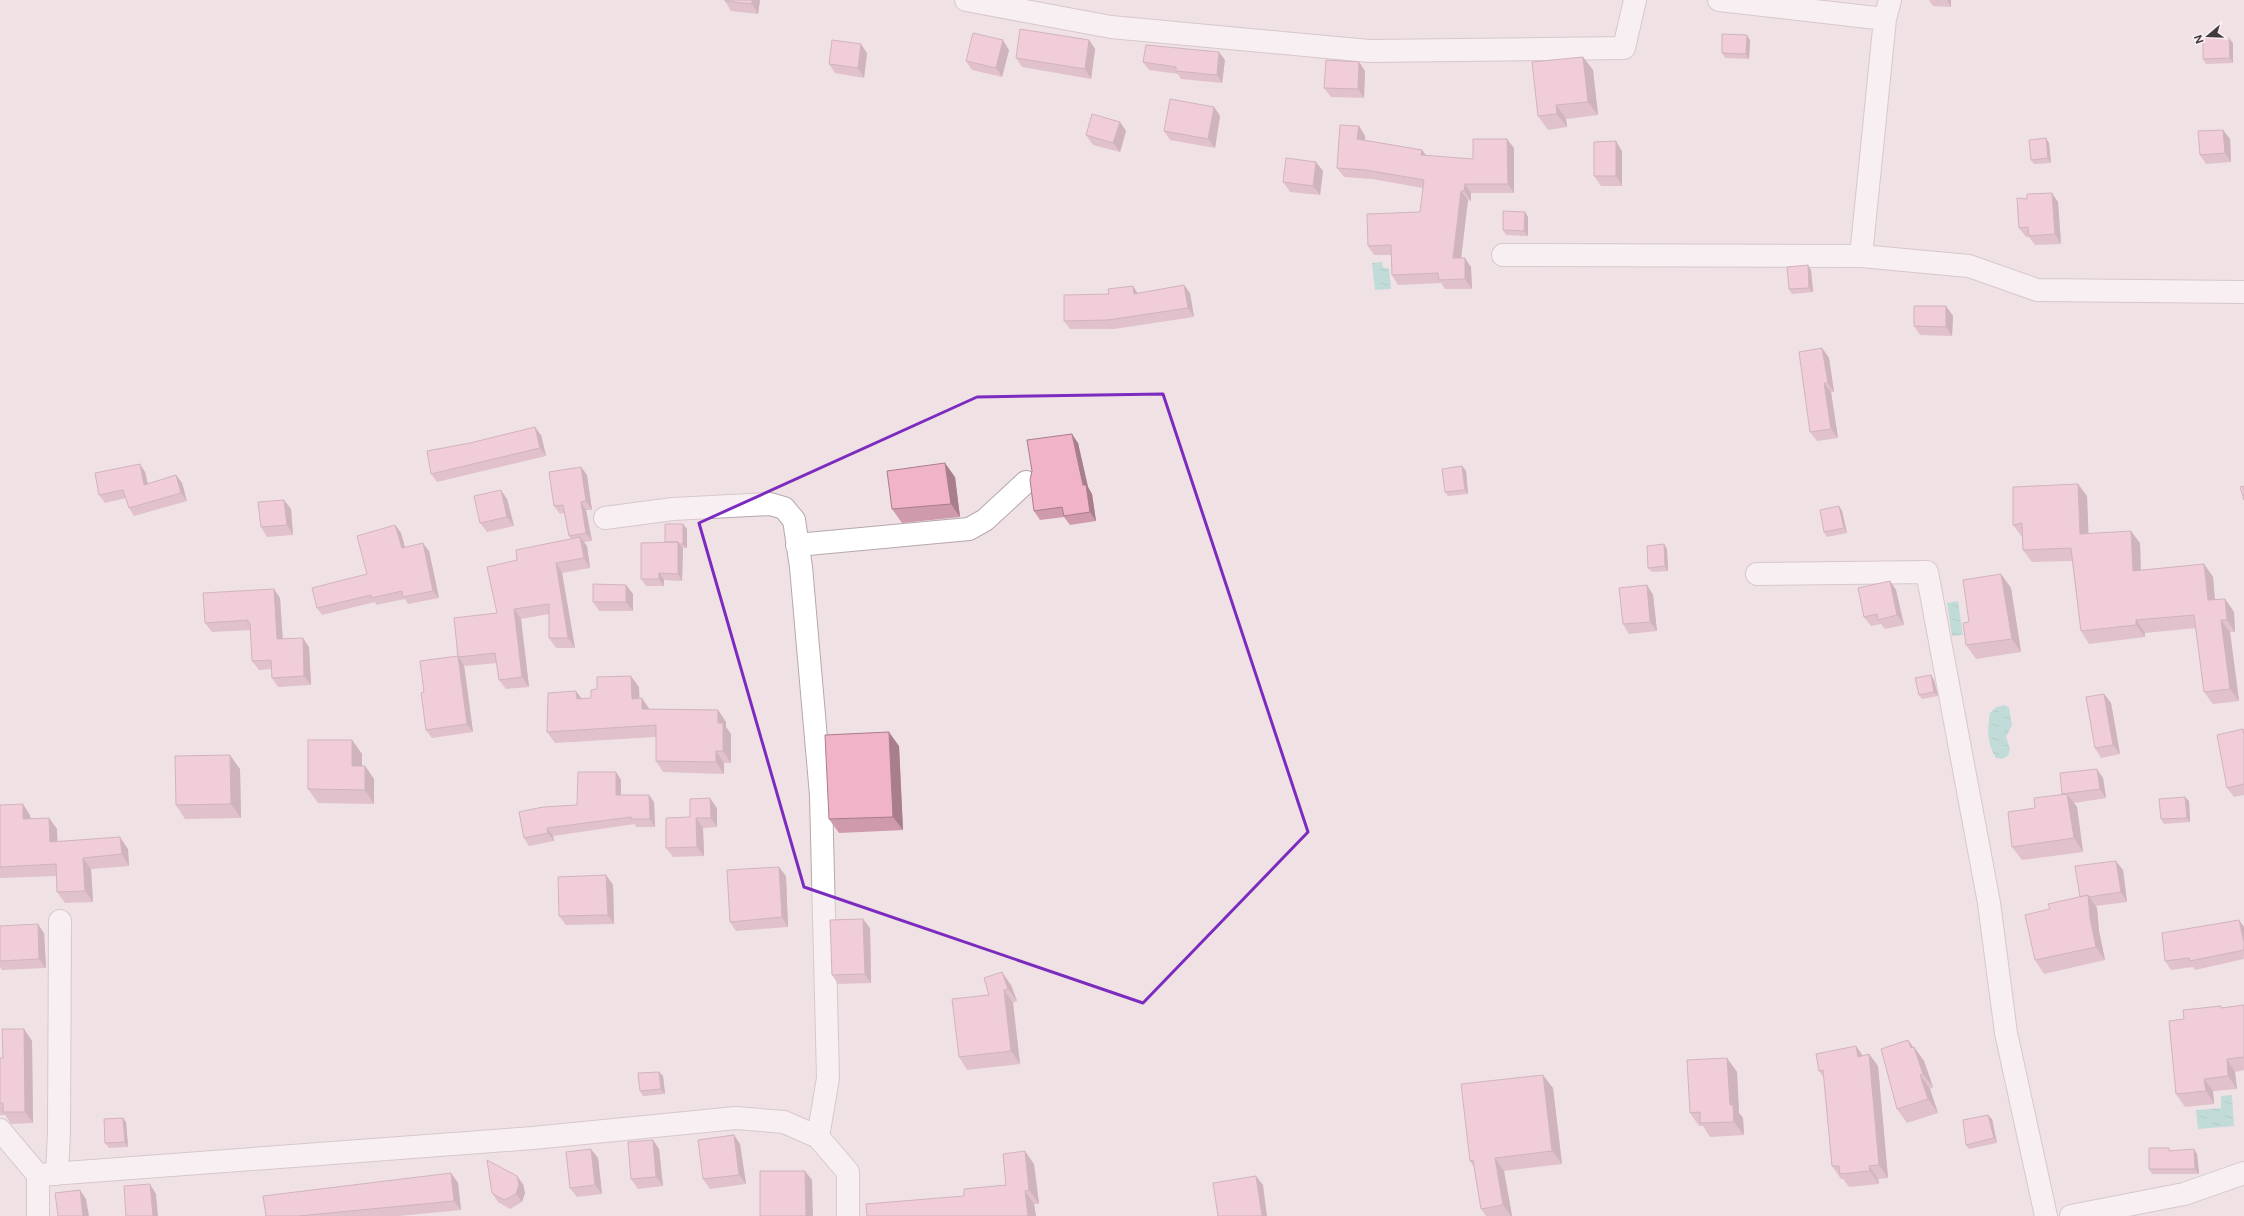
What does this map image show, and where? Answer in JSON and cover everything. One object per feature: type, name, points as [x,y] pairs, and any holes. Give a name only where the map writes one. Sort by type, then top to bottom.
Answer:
[{"type":"street","points":[[966,0],[1111,27],[1369,50],[1624,48],[1635,0]]},
{"type":"street","points":[[1719,0],[1888,10],[1860,256]]},
{"type":"street","points":[[1503,255],[1860,256],[1969,266],[2036,290],[2244,292]]},
{"type":"street","points":[[797,545],[969,529],[985,520],[1026,482]]},
{"type":"street","points":[[605,518],[673,509],[770,504],[784,508],[794,520],[811,667],[822,795],[828,1078],[818,1137]]},
{"type":"street","points":[[1757,574],[1927,572],[1989,903],[2006,1033],[2046,1216]]},
{"type":"street","points":[[38,1216],[59,1124],[60,921]]},
{"type":"street","points":[[0,1130],[48,1175],[533,1138],[736,1118],[784,1122],[818,1137],[848,1172],[848,1216]]},
{"type":"street","points":[[2071,1216],[2184,1194],[2244,1173]]},
{"type":"highlighted area","points":[[1163,394],[1308,832],[1143,1003],[804,887],[699,523],[977,397]]},
{"type":"water","points":[[1382,262],[1383,268],[1389,268],[1391,289],[1375,290],[1372,263]]},
{"type":"water","points":[[1958,601],[1963,635],[1952,636],[1947,603]]},
{"type":"water","points":[[2005,705],[2009,708],[2012,725],[2006,737],[2010,749],[2008,756],[2002,759],[1996,758],[1993,753],[1989,742],[1988,725],[1990,713],[1996,707]]},
{"type":"water","points":[[2232,1095],[2234,1126],[2198,1129],[2196,1110],[2221,1108],[2221,1096]]},
{"type":"building","points":[[752,0],[752,4],[725,1]]},
{"type":"building","points":[[1020,29],[1089,40],[1085,69],[1016,58]]},
{"type":"building","points":[[973,33],[1003,40],[996,68],[966,61]]},
{"type":"building","points":[[1722,34],[1747,35],[1746,54],[1722,53]]},
{"type":"building","points":[[2203,38],[2229,38],[2230,58],[2203,59]]},
{"type":"building","points":[[832,40],[861,44],[858,68],[829,64]]},
{"type":"building","points":[[1146,45],[1219,52],[1217,75],[1176,71],[1176,67],[1143,62]]},
{"type":"building","points":[[1583,57],[1588,102],[1556,105],[1557,114],[1538,116],[1532,62]]},
{"type":"building","points":[[1326,60],[1359,62],[1358,89],[1324,88]]},
{"type":"building","points":[[1170,99],[1214,107],[1208,139],[1164,131]]},
{"type":"building","points":[[1092,114],[1120,122],[1113,143],[1086,135]]},
{"type":"building","points":[[1340,125],[1359,126],[1357,139],[1422,150],[1421,155],[1473,159],[1473,139],[1507,139],[1508,184],[1465,184],[1464,191],[1461,191],[1453,258],[1465,258],[1465,279],[1439,280],[1438,273],[1392,275],[1391,245],[1368,246],[1367,214],[1420,212],[1424,180],[1366,170],[1337,168]]},
{"type":"building","points":[[2223,130],[2225,153],[2200,155],[2198,131]]},
{"type":"building","points":[[2046,138],[2048,158],[2031,160],[2029,140]]},
{"type":"building","points":[[1616,141],[1616,176],[1594,176],[1594,142]]},
{"type":"building","points":[[1286,158],[1316,162],[1313,186],[1283,182]]},
{"type":"building","points":[[2052,193],[2055,234],[2029,236],[2028,227],[2019,228],[2017,198],[2027,199],[2027,194]]},
{"type":"building","points":[[1503,211],[1525,212],[1524,231],[1503,230]]},
{"type":"building","points":[[1808,265],[1809,288],[1789,289],[1787,267]]},
{"type":"building","points":[[1184,285],[1188,308],[1108,320],[1064,321],[1064,295],[1109,294],[1108,289],[1133,286],[1134,294]]},
{"type":"building","points":[[1914,306],[1946,306],[1946,327],[1914,326]]},
{"type":"building","points":[[1822,348],[1828,383],[1824,383],[1831,429],[1810,432],[1799,352]]},
{"type":"building","points":[[535,427],[540,448],[431,474],[427,451],[470,443]]},
{"type":"building","points":[[1072,434],[1083,485],[1086,485],[1090,512],[1064,516],[1062,507],[1034,511],[1030,480],[1032,471],[1027,440]]},
{"type":"building","points":[[945,463],[951,504],[892,509],[887,471]]},
{"type":"building","points":[[140,464],[144,485],[176,475],[181,493],[129,508],[123,490],[99,495],[95,473]]},
{"type":"building","points":[[1462,466],[1465,490],[1445,492],[1442,469]]},
{"type":"building","points":[[581,467],[586,501],[581,502],[586,533],[569,536],[563,505],[554,506],[549,472]]},
{"type":"building","points":[[2078,484],[2080,534],[2131,531],[2133,571],[2204,564],[2208,600],[2225,599],[2227,620],[2221,620],[2230,689],[2204,692],[2194,615],[2136,620],[2136,625],[2081,631],[2071,548],[2023,550],[2022,523],[2013,525],[2013,487]]},
{"type":"building","points":[[2244,486],[2244,500],[2240,487]]},
{"type":"building","points":[[501,490],[507,517],[480,523],[474,496]]},
{"type":"building","points":[[284,500],[287,525],[261,527],[258,502]]},
{"type":"building","points":[[1839,506],[1844,528],[1824,532],[1820,510]]},
{"type":"building","points":[[665,524],[683,524],[683,544],[679,544],[678,542],[665,542]]},
{"type":"building","points":[[395,525],[402,548],[423,543],[433,591],[403,597],[402,591],[371,598],[371,595],[317,608],[312,588],[367,574],[357,536]]},
{"type":"building","points":[[580,537],[584,558],[556,563],[568,638],[549,638],[549,604],[514,609],[522,677],[499,680],[495,653],[458,657],[454,618],[497,613],[487,567],[517,560],[516,550]]},
{"type":"building","points":[[678,542],[678,574],[659,573],[659,579],[641,579],[641,543]]},
{"type":"building","points":[[1664,544],[1665,566],[1648,568],[1647,546]]},
{"type":"building","points":[[2001,574],[2012,639],[1966,645],[1963,623],[1969,622],[1963,580]]},
{"type":"building","points":[[1890,581],[1897,615],[1878,620],[1877,614],[1864,617],[1858,588]]},
{"type":"building","points":[[593,584],[626,585],[626,602],[593,602]]},
{"type":"building","points":[[1647,585],[1650,622],[1623,624],[1619,588]]},
{"type":"building","points":[[274,589],[277,639],[303,638],[304,676],[272,678],[271,660],[252,661],[250,623],[248,623],[248,620],[205,623],[203,593]]},
{"type":"building","points":[[458,656],[467,724],[426,730],[421,693],[424,692],[420,661]]},
{"type":"building","points":[[1931,675],[1934,692],[1919,695],[1915,678]]},
{"type":"building","points":[[631,676],[632,699],[642,698],[642,709],[718,710],[718,723],[723,723],[723,751],[716,751],[716,762],[656,761],[656,725],[547,732],[548,693],[576,691],[577,699],[591,698],[591,690],[597,689],[597,677]]},
{"type":"building","points":[[2104,694],[2113,745],[2095,748],[2086,697]]},
{"type":"building","points":[[2243,729],[2244,784],[2227,788],[2217,735]]},
{"type":"building","points":[[889,732],[893,817],[829,819],[825,735]]},
{"type":"building","points":[[308,740],[352,740],[352,766],[365,766],[365,790],[308,789]]},
{"type":"building","points":[[230,755],[231,804],[176,805],[175,756]]},
{"type":"building","points":[[2097,769],[2100,789],[2062,794],[2060,773]]},
{"type":"building","points":[[578,772],[616,772],[616,795],[649,795],[650,819],[631,819],[631,817],[547,828],[548,833],[524,838],[519,812],[543,807],[577,805]]},
{"type":"building","points":[[2067,794],[2074,838],[2012,847],[2008,812],[2035,808],[2034,798]]},
{"type":"building","points":[[2185,797],[2187,818],[2161,819],[2159,799]]},
{"type":"building","points":[[710,798],[711,818],[696,818],[697,847],[666,848],[666,818],[690,817],[690,799]]},
{"type":"building","points":[[23,804],[23,819],[49,818],[50,842],[120,837],[122,854],[83,858],[85,891],[57,892],[56,864],[0,867],[0,805]]},
{"type":"building","points":[[2116,861],[2121,892],[2080,897],[2075,866]]},
{"type":"building","points":[[779,867],[782,917],[730,922],[727,870]]},
{"type":"building","points":[[606,875],[608,915],[559,916],[558,877]]},
{"type":"building","points":[[2088,895],[2090,918],[2096,947],[2035,960],[2025,915],[2050,909],[2048,904]]},
{"type":"building","points":[[863,919],[865,974],[832,975],[830,920]]},
{"type":"building","points":[[2239,920],[2244,942],[2244,950],[2190,961],[2189,958],[2165,961],[2162,933]]},
{"type":"building","points":[[38,924],[39,959],[0,961],[0,926]]},
{"type":"building","points":[[1002,972],[1008,989],[1004,990],[1011,1051],[959,1057],[952,999],[989,995],[984,978]]},
{"type":"building","points":[[2244,1005],[2244,1057],[2227,1059],[2228,1076],[2204,1079],[2206,1091],[2176,1094],[2169,1021],[2184,1019],[2183,1010]]},
{"type":"building","points":[[2,1029],[24,1029],[25,1112],[3,1112],[3,1103],[0,1103],[0,1058],[3,1058]]},
{"type":"building","points":[[1908,1040],[1911,1048],[1914,1047],[1923,1074],[1920,1075],[1928,1099],[1897,1109],[1881,1049]]},
{"type":"building","points":[[1856,1046],[1858,1057],[1869,1054],[1879,1165],[1869,1166],[1870,1171],[1840,1174],[1839,1166],[1832,1166],[1823,1070],[1819,1071],[1816,1054]]},
{"type":"building","points":[[1727,1058],[1730,1105],[1733,1105],[1734,1122],[1700,1123],[1700,1112],[1690,1113],[1687,1060]]},
{"type":"building","points":[[659,1072],[661,1089],[640,1091],[638,1073]]},
{"type":"building","points":[[1543,1075],[1552,1151],[1495,1158],[1503,1205],[1481,1209],[1473,1160],[1470,1161],[1461,1084]]},
{"type":"building","points":[[1988,1115],[1994,1138],[1966,1145],[1963,1120]]},
{"type":"building","points":[[123,1118],[125,1142],[105,1143],[104,1119]]},
{"type":"building","points":[[734,1135],[739,1175],[703,1179],[698,1140]]},
{"type":"building","points":[[653,1140],[656,1177],[631,1179],[628,1142]]},
{"type":"building","points":[[2149,1148],[2169,1148],[2169,1151],[2194,1149],[2195,1169],[2149,1169]]},
{"type":"building","points":[[591,1149],[595,1185],[570,1188],[566,1152]]},
{"type":"building","points":[[1025,1151],[1029,1190],[1025,1191],[1028,1216],[867,1216],[866,1204],[964,1196],[964,1189],[1006,1185],[1003,1154]]},
{"type":"building","points":[[487,1160],[517,1176],[519,1185],[516,1194],[504,1200],[492,1193]]},
{"type":"building","points":[[760,1171],[805,1171],[806,1216],[760,1216]]},
{"type":"building","points":[[451,1173],[454,1201],[298,1216],[266,1216],[263,1196]]},
{"type":"building","points":[[1256,1176],[1262,1216],[1218,1216],[1213,1183]]},
{"type":"building","points":[[150,1184],[153,1216],[126,1216],[124,1186]]},
{"type":"building","points":[[80,1190],[83,1216],[58,1216],[55,1193]]}]
